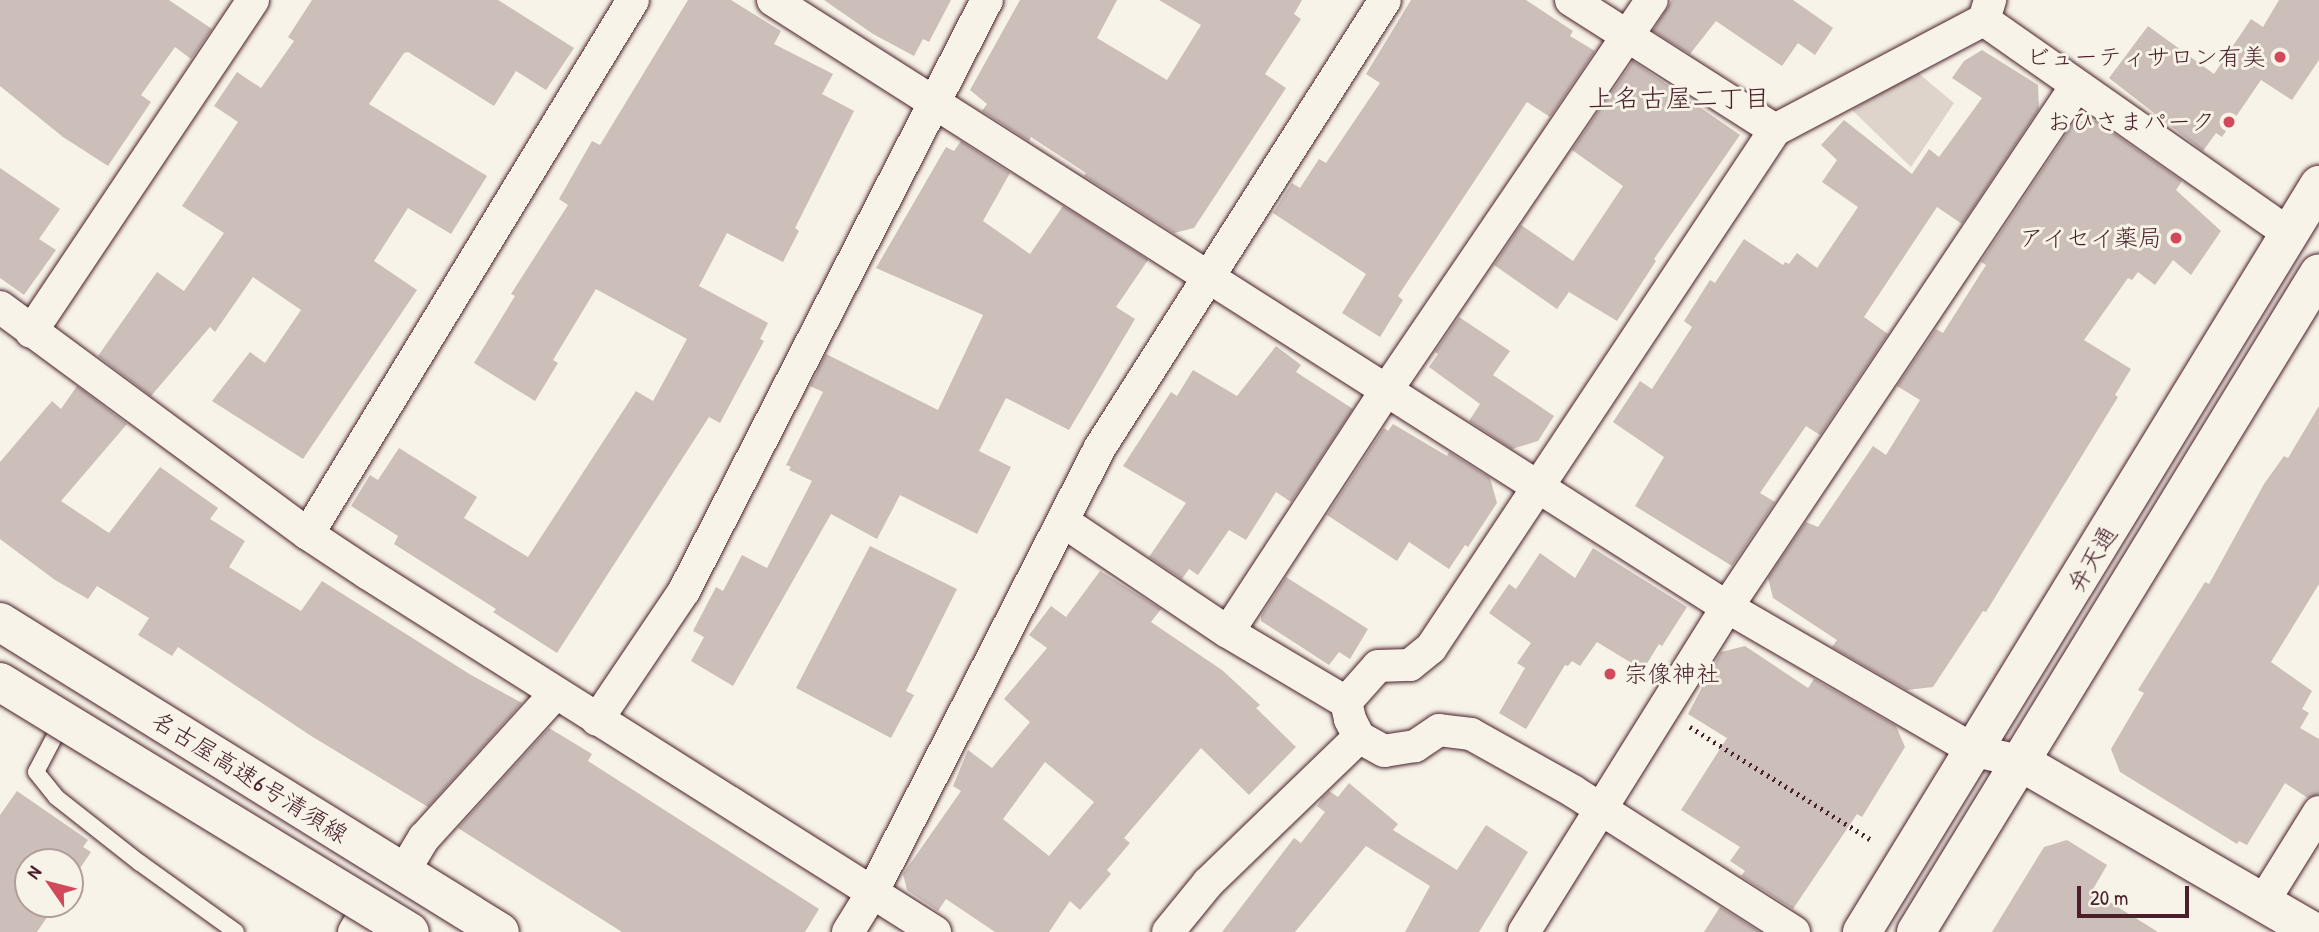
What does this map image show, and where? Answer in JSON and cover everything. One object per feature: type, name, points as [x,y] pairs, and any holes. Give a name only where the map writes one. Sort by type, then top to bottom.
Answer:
[{"type":"main road","name":"弁天通","points":[[1862,932],[2319,185]]},
{"type":"main road","name":"弁天通","points":[[1916,932],[2317,282]]},
{"type":"main road","name":"名古屋高速6号清須線","points":[[0,622],[500,932]]},
{"type":"main road","name":"名古屋高速6号清須線","points":[[0,682],[410,932]]},
{"type":"main road","points":[[2020,761],[2314,932]]},
{"type":"street","points":[[30,332],[253,0]]},
{"type":"street","points":[[308,534],[633,0]]},
{"type":"street","points":[[773,0],[1727,607],[1975,751],[2020,761]]},
{"type":"street","points":[[597,720],[684,591],[987,0]]},
{"type":"street","points":[[848,932],[872,893],[1099,449],[1385,0]]},
{"type":"street","points":[[1571,0],[1628,34],[1775,131]]},
{"type":"street","points":[[1228,632],[1386,391],[1652,0]]},
{"type":"street","points":[[1346,702],[1378,666],[1410,665],[1431,649],[1775,131],[1987,10],[2076,86],[2290,234]]},
{"type":"street","points":[[1524,932],[1727,607],[2076,86]]},
{"type":"street","points":[[0,307],[30,332],[308,534],[555,694],[936,932]]},
{"type":"street","points":[[1064,522],[1228,632],[1346,702],[1350,719],[1359,737],[1384,751],[1415,746],[1439,730],[1471,734],[1601,809],[1794,932]]},
{"type":"street","points":[[410,861],[424,838],[555,694]]},
{"type":"street","points":[[1168,932],[1208,883],[1359,737]]},
{"type":"street","points":[[2263,902],[2319,812]]},
{"type":"lane","points":[[57,732],[36,772],[56,797],[140,863],[236,932]]},
{"type":"path","points":[[1662,710],[1873,842]]},
{"type":"shaded area","points":[[1917,72],[1954,103],[1911,167],[1852,110]]},
{"type":"building","points":[[0,0],[169,0],[212,29],[191,59],[175,47],[141,95],[151,102],[108,166],[63,137],[0,86]]},
{"type":"building","points":[[312,0],[498,0],[574,48],[546,90],[516,71],[494,106],[408,52],[404,53],[369,104],[487,176],[451,234],[408,208],[374,261],[417,290],[303,459],[212,401],[250,352],[265,363],[301,310],[253,277],[215,332],[210,327],[151,396],[98,356],[157,272],[184,291],[224,233],[182,206],[238,122],[214,106],[237,72],[261,88],[294,41],[288,37]]},
{"type":"building","points":[[688,0],[731,0],[781,31],[774,44],[833,74],[822,94],[854,111],[795,228],[799,231],[783,262],[727,233],[699,286],[768,323],[760,339],[764,341],[720,423],[709,417],[557,653],[493,612],[496,609],[394,544],[398,536],[351,506],[370,475],[378,480],[399,448],[477,497],[464,518],[528,557],[636,391],[653,401],[687,339],[596,289],[553,360],[558,363],[535,401],[474,363],[515,296],[511,294],[568,205],[559,199],[592,141],[600,145]]},
{"type":"building","points":[[824,0],[951,0],[929,42],[923,39],[914,56],[873,34]]},
{"type":"building","points":[[1020,0],[1117,0],[1097,38],[1167,80],[1201,25],[1159,0],[1302,0],[1294,14],[1301,19],[1265,74],[1286,88],[1194,228],[1174,233],[1084,176],[1086,173],[1031,137],[1029,141],[982,111],[987,104],[970,90]]},
{"type":"building","points":[[1411,0],[1526,0],[1573,31],[1570,36],[1595,51],[1550,117],[1527,102],[1398,296],[1403,300],[1380,337],[1342,313],[1366,274],[1273,213],[1292,183],[1300,188],[1319,159],[1326,163],[1380,83],[1366,74]]},
{"type":"building","points":[[1672,0],[1793,0],[1833,28],[1815,55],[1798,43],[1782,66],[1716,21],[1690,54],[1653,31]]},
{"type":"building","points":[[2279,0],[2319,0],[2319,60],[2292,100],[2261,80],[2222,137],[2216,133],[2203,151],[2109,78],[2148,26],[2214,74],[2251,19],[2263,27]]},
{"type":"building","points":[[1982,50],[2038,85],[2039,109],[1962,224],[1937,207],[1864,317],[1888,334],[1820,435],[1806,426],[1760,493],[1775,502],[1732,566],[1635,506],[1664,457],[1613,422],[1640,381],[1652,389],[1692,327],[1684,321],[1710,280],[1715,283],[1744,239],[1783,265],[1785,262],[1789,264],[1797,253],[1817,268],[1858,207],[1822,182],[1837,160],[1821,145],[1844,120],[1912,174],[1929,149],[1939,157],[1982,98],[1952,78],[1964,61]]},
{"type":"building","points":[[1633,61],[1740,135],[1654,259],[1656,261],[1617,321],[1569,292],[1557,309],[1494,265],[1521,225],[1573,261],[1623,186],[1572,150]]},
{"type":"building","points":[[2075,121],[2096,121],[2182,181],[2176,190],[2221,231],[2191,275],[2173,260],[2155,285],[2138,272],[2132,280],[2128,278],[2084,340],[2131,369],[2115,395],[2118,397],[1986,612],[1983,611],[1933,687],[1907,690],[1832,647],[1837,640],[1773,598],[1768,578],[1806,522],[1818,527],[1873,446],[1886,455],[1920,400],[1897,386],[1936,329],[1943,333],[1986,265],[1981,262]]},
{"type":"building","points":[[961,141],[1010,173],[983,221],[1030,254],[1063,206],[1148,260],[1116,307],[1135,319],[1069,430],[1006,398],[979,451],[1011,467],[977,534],[900,495],[877,539],[831,514],[733,686],[691,661],[704,637],[693,631],[716,587],[723,591],[742,555],[767,568],[812,481],[789,470],[791,467],[786,465],[823,392],[810,386],[826,354],[938,410],[983,315],[876,268],[946,147],[954,151]]},
{"type":"building","points":[[0,168],[60,209],[39,239],[56,250],[24,295],[0,278]]},
{"type":"building","points":[[1459,317],[1510,351],[1493,375],[1554,416],[1538,441],[1512,449],[1469,421],[1480,404],[1429,367],[1438,354],[1435,352]]},
{"type":"building","points":[[1276,346],[1301,365],[1296,372],[1353,409],[1291,502],[1276,492],[1246,540],[1229,530],[1198,575],[1189,569],[1182,579],[1149,557],[1186,503],[1123,466],[1171,392],[1177,396],[1193,370],[1237,396]]},
{"type":"building","points":[[77,386],[127,424],[61,501],[109,533],[160,467],[218,508],[210,519],[245,541],[229,567],[301,611],[322,581],[471,675],[522,703],[428,807],[308,734],[178,647],[172,656],[138,635],[149,618],[97,586],[88,599],[55,580],[0,539],[0,462],[52,401],[61,409]]},
{"type":"building","points":[[2319,406],[2319,584],[2271,662],[2312,691],[2302,709],[2309,713],[2300,728],[2319,739],[2319,794],[2308,798],[2285,783],[2247,845],[2239,841],[2237,844],[2120,772],[2111,749],[2144,693],[2138,690],[2205,582],[2209,584],[2264,484],[2284,456],[2288,458]]},
{"type":"building","points":[[1393,424],[1447,456],[1449,452],[1490,478],[1497,503],[1468,547],[1465,545],[1449,569],[1409,542],[1397,561],[1327,515],[1384,428],[1388,431]]},
{"type":"building","points":[[870,546],[957,589],[906,691],[914,695],[891,738],[796,688]]},
{"type":"building","points":[[1593,548],[1687,607],[1643,670],[1597,642],[1580,666],[1572,661],[1568,666],[1565,665],[1526,729],[1499,713],[1525,668],[1517,663],[1531,643],[1489,613],[1509,584],[1516,589],[1540,553],[1575,578]]},
{"type":"building","points":[[1100,571],[1161,609],[1151,622],[1222,670],[1260,705],[1256,708],[1296,747],[1249,795],[1201,748],[1124,838],[1130,843],[1107,870],[1111,874],[1080,910],[1070,901],[1049,932],[995,932],[946,899],[938,911],[907,890],[903,874],[961,791],[953,786],[968,750],[992,768],[1030,722],[1004,699],[1047,648],[1029,635],[1051,606],[1066,617]],"holes":[[[1045,762],[1094,802],[1049,856],[1003,819]]]},
{"type":"building","points":[[1286,577],[1368,629],[1350,659],[1339,652],[1329,665],[1261,621],[1261,616]]},
{"type":"building","points":[[1745,646],[1808,688],[1814,679],[1896,726],[1905,747],[1862,817],[1857,814],[1793,909],[1741,876],[1745,871],[1730,861],[1740,847],[1681,810],[1727,738],[1688,714],[1721,652]]},
{"type":"building","points":[[549,728],[592,754],[588,761],[819,909],[805,932],[622,932],[458,828]]},
{"type":"building","points":[[1349,783],[1398,824],[1393,830],[1457,870],[1486,825],[1528,852],[1479,932],[1405,932],[1430,886],[1366,846],[1295,932],[1222,932],[1294,838],[1301,843],[1325,812],[1317,806],[1323,797],[1329,791],[1338,797]]},
{"type":"building","points":[[17,791],[88,840],[83,847],[91,852],[84,862],[84,848],[14,848],[14,918],[46,918],[37,932],[0,932],[0,815]]},
{"type":"building","points":[[2067,840],[2107,865],[2092,891],[2158,932],[1992,932],[2044,847]]},
{"type":"building","points":[[1720,907],[1760,932],[1704,932]]},
{"type":"place","name":"ビューティサロン有美","points":[[2280,57]]},
{"type":"place","name":"おひさまパーク","points":[[2229,122]]},
{"type":"place","name":"アイセイ薬局","points":[[2176,238]]},
{"type":"place","name":"宗像神社","points":[[1610,674]]},
{"type":"district","name":"上名古屋二丁目","points":[[1679,98]]}]
